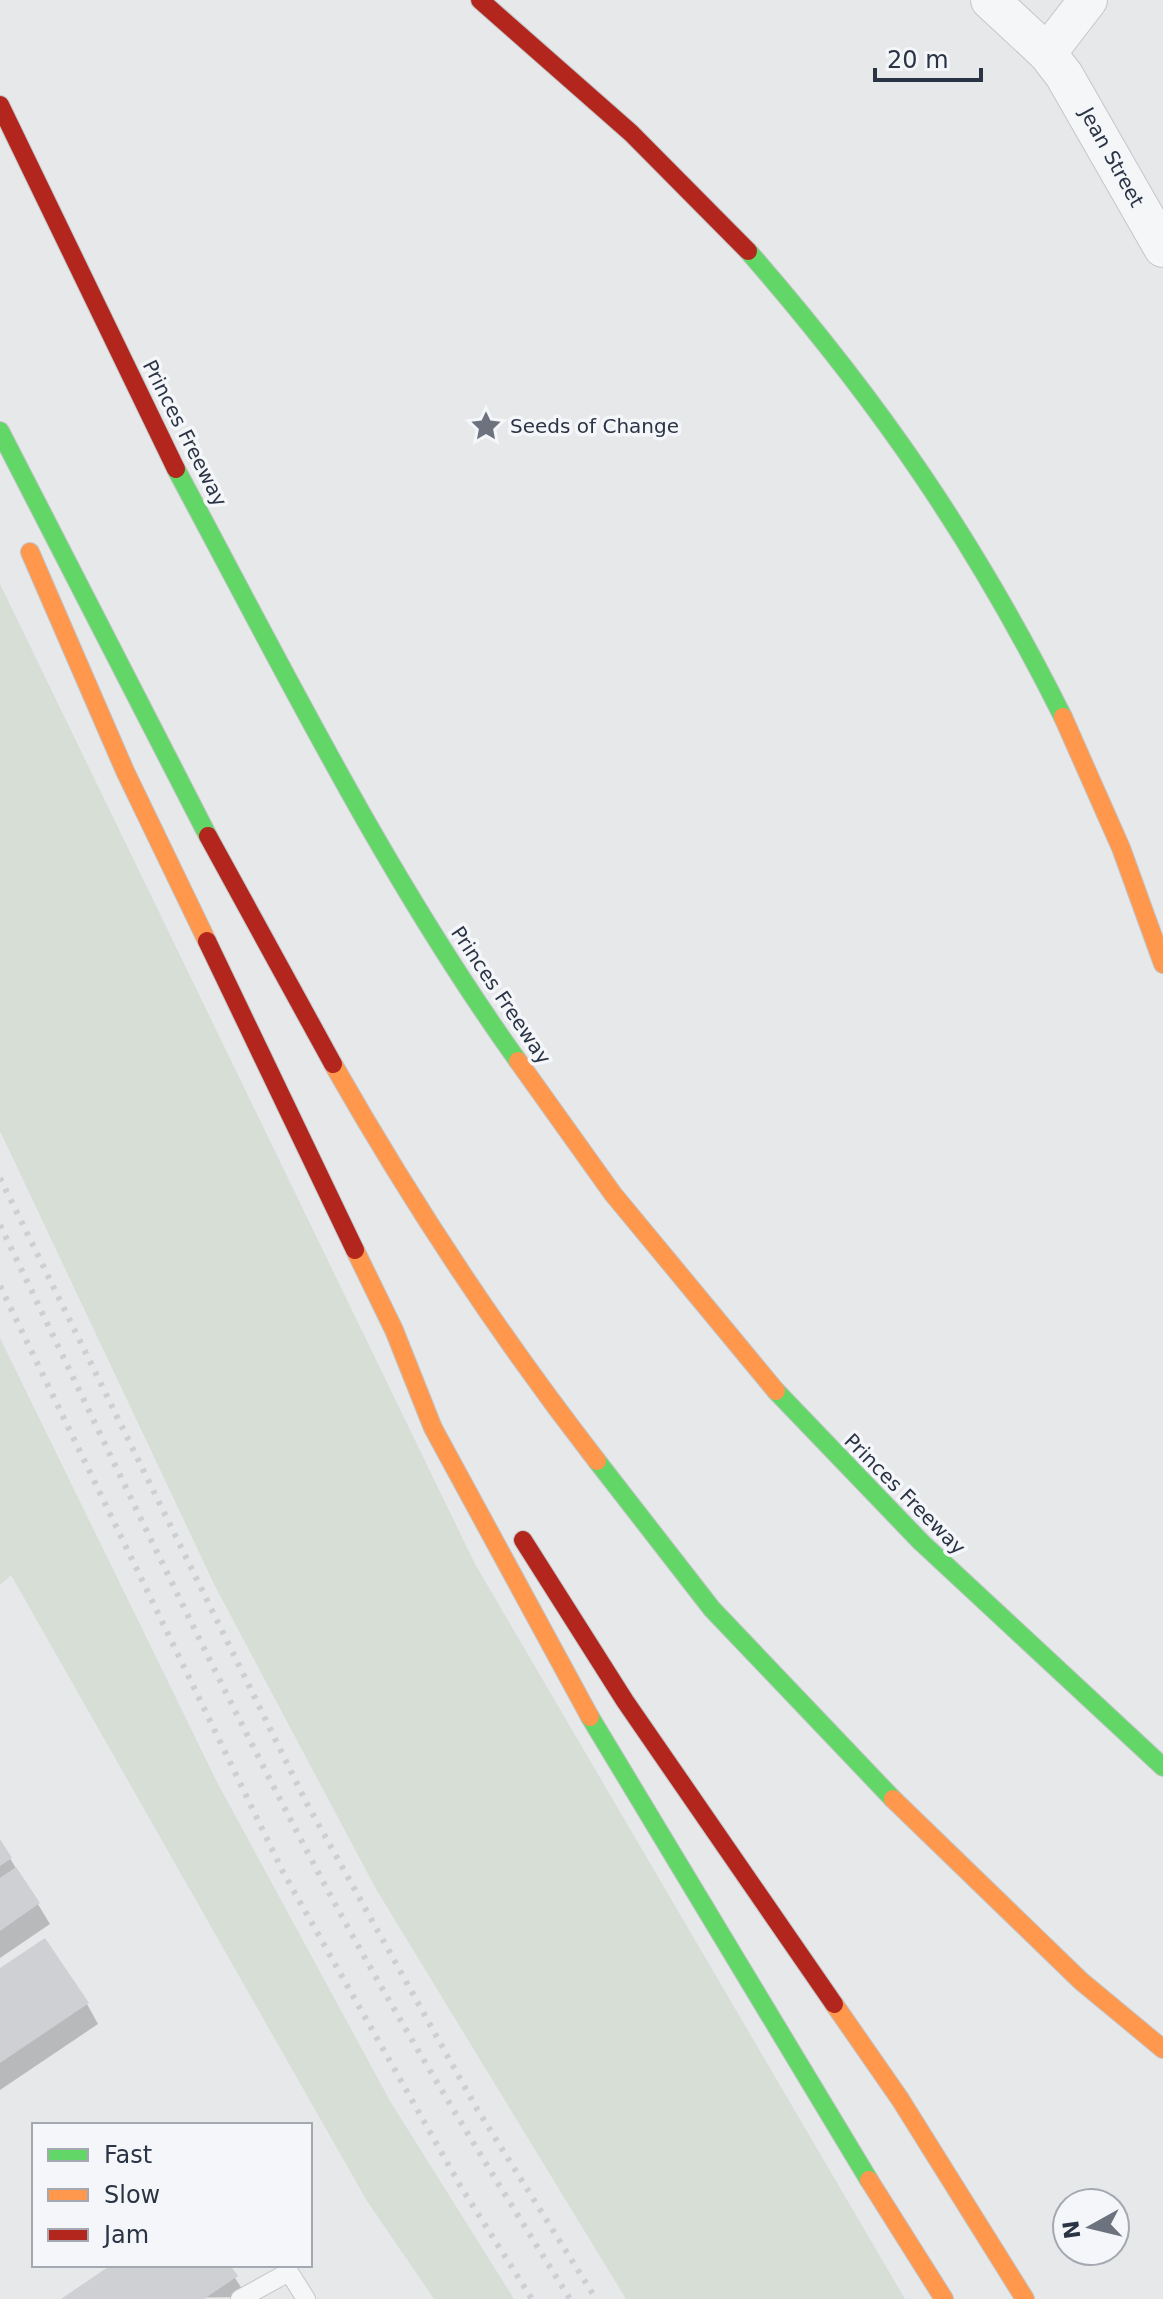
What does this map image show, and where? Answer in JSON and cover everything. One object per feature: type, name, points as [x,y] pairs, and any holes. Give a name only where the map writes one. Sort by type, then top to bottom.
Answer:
[{"type":"main road","points":[[480,0],[652,153],[752,255],[855,374],[923,467],[988,571],[1045,673],[1102,801],[1163,964]]},
{"type":"main road","name":"Princes Freeway","points":[[0,105],[173,463],[382,851],[468,991],[613,1194],[795,1414],[932,1553],[1089,1702],[1163,1767]]},
{"type":"main road","points":[[0,431],[235,889],[365,1120],[517,1358],[712,1609],[910,1817],[1081,1981],[1163,2049]]},
{"type":"main road","points":[[25,540],[125,771],[394,1330],[433,1428],[571,1684],[869,2180],[944,2299]]},
{"type":"main road","points":[[394,1330],[460,1437]]},
{"type":"main road","points":[[509,1517],[625,1701],[900,2099],[1025,2299]]},
{"type":"street","name":"Jean Street","points":[[990,0],[1047,53],[1080,100],[1163,248]]},
{"type":"street","points":[[1047,53],[1088,0]]},
{"type":"lane","points":[[240,2299],[289,2272],[306,2299]]},
{"type":"shaded area","points":[[0,584],[475,1564],[905,2299],[626,2299],[376,1889],[215,1586],[0,1131]]},
{"type":"shaded area","points":[[0,1338],[217,1782],[390,2101],[514,2299],[434,2299],[367,2201],[11,1575],[0,1585]]},
{"type":"building","points":[[0,1839],[12,1858],[0,1866]]},
{"type":"building","points":[[16,1867],[40,1903],[0,1931],[0,1878]]},
{"type":"building","points":[[45,1938],[89,2003],[0,2063],[0,1968]]},
{"type":"building","points":[[108,2267],[231,2267],[238,2276],[204,2299],[61,2299]]},
{"type":"railway","points":[[0,1178],[306,1802],[477,2109],[596,2299]]},
{"type":"railway","points":[[0,1225],[201,1642],[327,1889],[445,2096],[570,2299]]},
{"type":"railway","points":[[0,1286],[283,1872],[461,2187],[532,2299]]},
{"type":"traffic: fast","points":[[748,251],[840,362],[921,473],[995,590],[1063,717]]},
{"type":"traffic: fast","points":[[0,431],[208,836]]},
{"type":"traffic: fast","points":[[176,469],[380,845],[518,1061]]},
{"type":"traffic: fast","points":[[776,1391],[921,1542],[1163,1767]]},
{"type":"traffic: fast","points":[[597,1461],[712,1609],[893,1799]]},
{"type":"traffic: fast","points":[[590,1717],[869,2180]]},
{"type":"traffic: slow","points":[[30,552],[125,771],[207,941]]},
{"type":"traffic: slow","points":[[1063,717],[1121,848],[1163,964]]},
{"type":"traffic: slow","points":[[518,1061],[613,1194],[776,1391]]},
{"type":"traffic: slow","points":[[333,1064],[458,1268],[597,1461]]},
{"type":"traffic: slow","points":[[355,1250],[394,1330],[433,1428],[590,1717]]},
{"type":"traffic: slow","points":[[893,1799],[1081,1981],[1163,2049]]},
{"type":"traffic: slow","points":[[834,2004],[900,2099],[1025,2299]]},
{"type":"traffic: slow","points":[[869,2180],[944,2299]]},
{"type":"traffic: jam","points":[[480,0],[631,133],[748,251]]},
{"type":"traffic: jam","points":[[0,105],[176,469]]},
{"type":"traffic: jam","points":[[208,836],[333,1064]]},
{"type":"traffic: jam","points":[[207,941],[355,1250]]},
{"type":"traffic: jam","points":[[523,1540],[625,1701],[834,2004]]},
{"type":"place","name":"Seeds of Change","points":[[486,426]]}]
